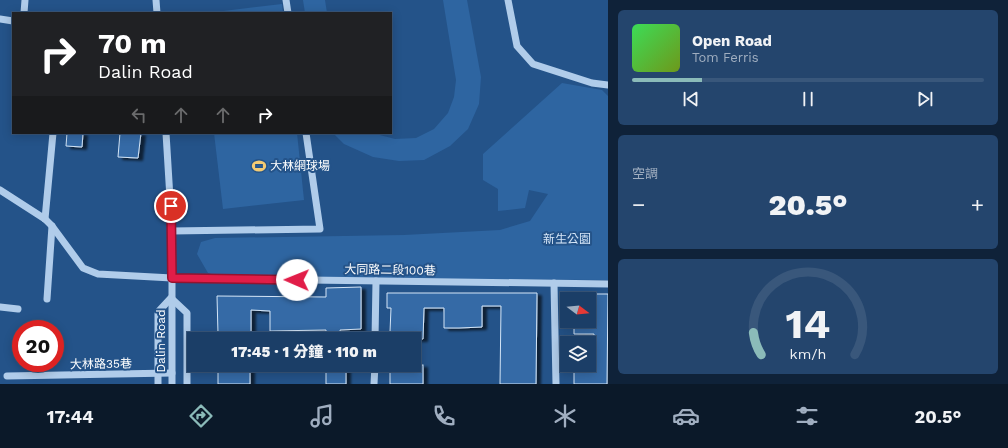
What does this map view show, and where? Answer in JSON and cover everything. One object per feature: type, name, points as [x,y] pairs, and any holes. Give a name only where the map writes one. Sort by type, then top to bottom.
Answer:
[{"type":"street","points":[[24,12],[25,0]]},
{"type":"street","points":[[156,0],[157,12]]},
{"type":"street","points":[[286,0],[288,12]]},
{"type":"street","points":[[508,0],[517,46],[533,64],[592,83],[608,85]]},
{"type":"street","points":[[0,19],[12,21]]},
{"type":"street","points":[[45,219],[53,134]]},
{"type":"street","name":"Dalin Road","points":[[166,134],[172,231],[172,384]]},
{"type":"street","points":[[172,231],[320,229],[306,134]]},
{"type":"street","name":"大同路二段100巷","points":[[0,190],[45,219],[52,226],[83,268],[98,274],[172,278],[608,284]]},
{"type":"street","points":[[47,299],[52,226]]},
{"type":"street","points":[[375,332],[376,281]]},
{"type":"street","points":[[554,283],[556,384]]},
{"type":"street","name":"Dalin Road","points":[[158,384],[158,312],[172,298]]},
{"type":"street","name":"Dalin Road","points":[[172,298],[187,313],[187,384]]},
{"type":"street","points":[[0,307],[18,309]]},
{"type":"street","points":[[374,384],[375,372]]},
{"type":"street","name":"大林路35巷","points":[[7,376],[172,373]]},
{"type":"green space","points":[[303,0],[325,0],[327,12],[305,12]]},
{"type":"green space","points":[[443,0],[467,0],[481,77],[479,104],[468,129],[450,146],[424,160],[399,161],[373,157],[344,144],[334,134],[376,134],[395,139],[416,138],[434,129],[448,113],[454,97],[456,80]]},
{"type":"green space","points":[[282,4],[283,12],[215,12]]},
{"type":"green space","name":"新生公園","points":[[562,83],[602,90],[608,96],[608,280],[227,278],[208,273],[197,254],[201,242],[215,238],[404,235],[500,230],[530,221],[548,194],[529,190],[525,208],[498,211],[498,189],[483,180],[483,154]]},
{"type":"green space","name":"大林網球場","points":[[214,134],[297,134],[304,200],[223,209]]},
{"type":"building","points":[[67,134],[83,134],[82,147],[66,146]]},
{"type":"building","points":[[120,134],[141,134],[138,158],[118,157]]},
{"type":"building","points":[[361,287],[361,329],[340,330],[340,332],[326,332],[326,330],[270,331],[270,311],[251,310],[251,332],[218,332],[217,296],[326,297],[326,288]]},
{"type":"building","points":[[387,293],[537,293],[536,384],[500,384],[501,306],[482,306],[482,327],[459,328],[444,328],[444,308],[424,308],[423,339],[421,339],[421,332],[390,332],[391,308],[387,308]]},
{"type":"building","points":[[596,294],[608,294],[607,384],[574,384],[574,372],[596,372],[596,336],[594,336],[594,334],[574,334],[574,328],[596,328]]},
{"type":"building","points":[[421,365],[423,365],[423,384],[390,384],[390,372],[421,372]]},
{"type":"building","points":[[218,372],[250,372],[250,384],[218,384]]},
{"type":"building","points":[[326,372],[346,372],[346,384],[326,384]]},
{"type":"place","name":"大林網球場","points":[[259,166]]},
{"type":"route","points":[[171,206],[172,278],[297,280]]}]
